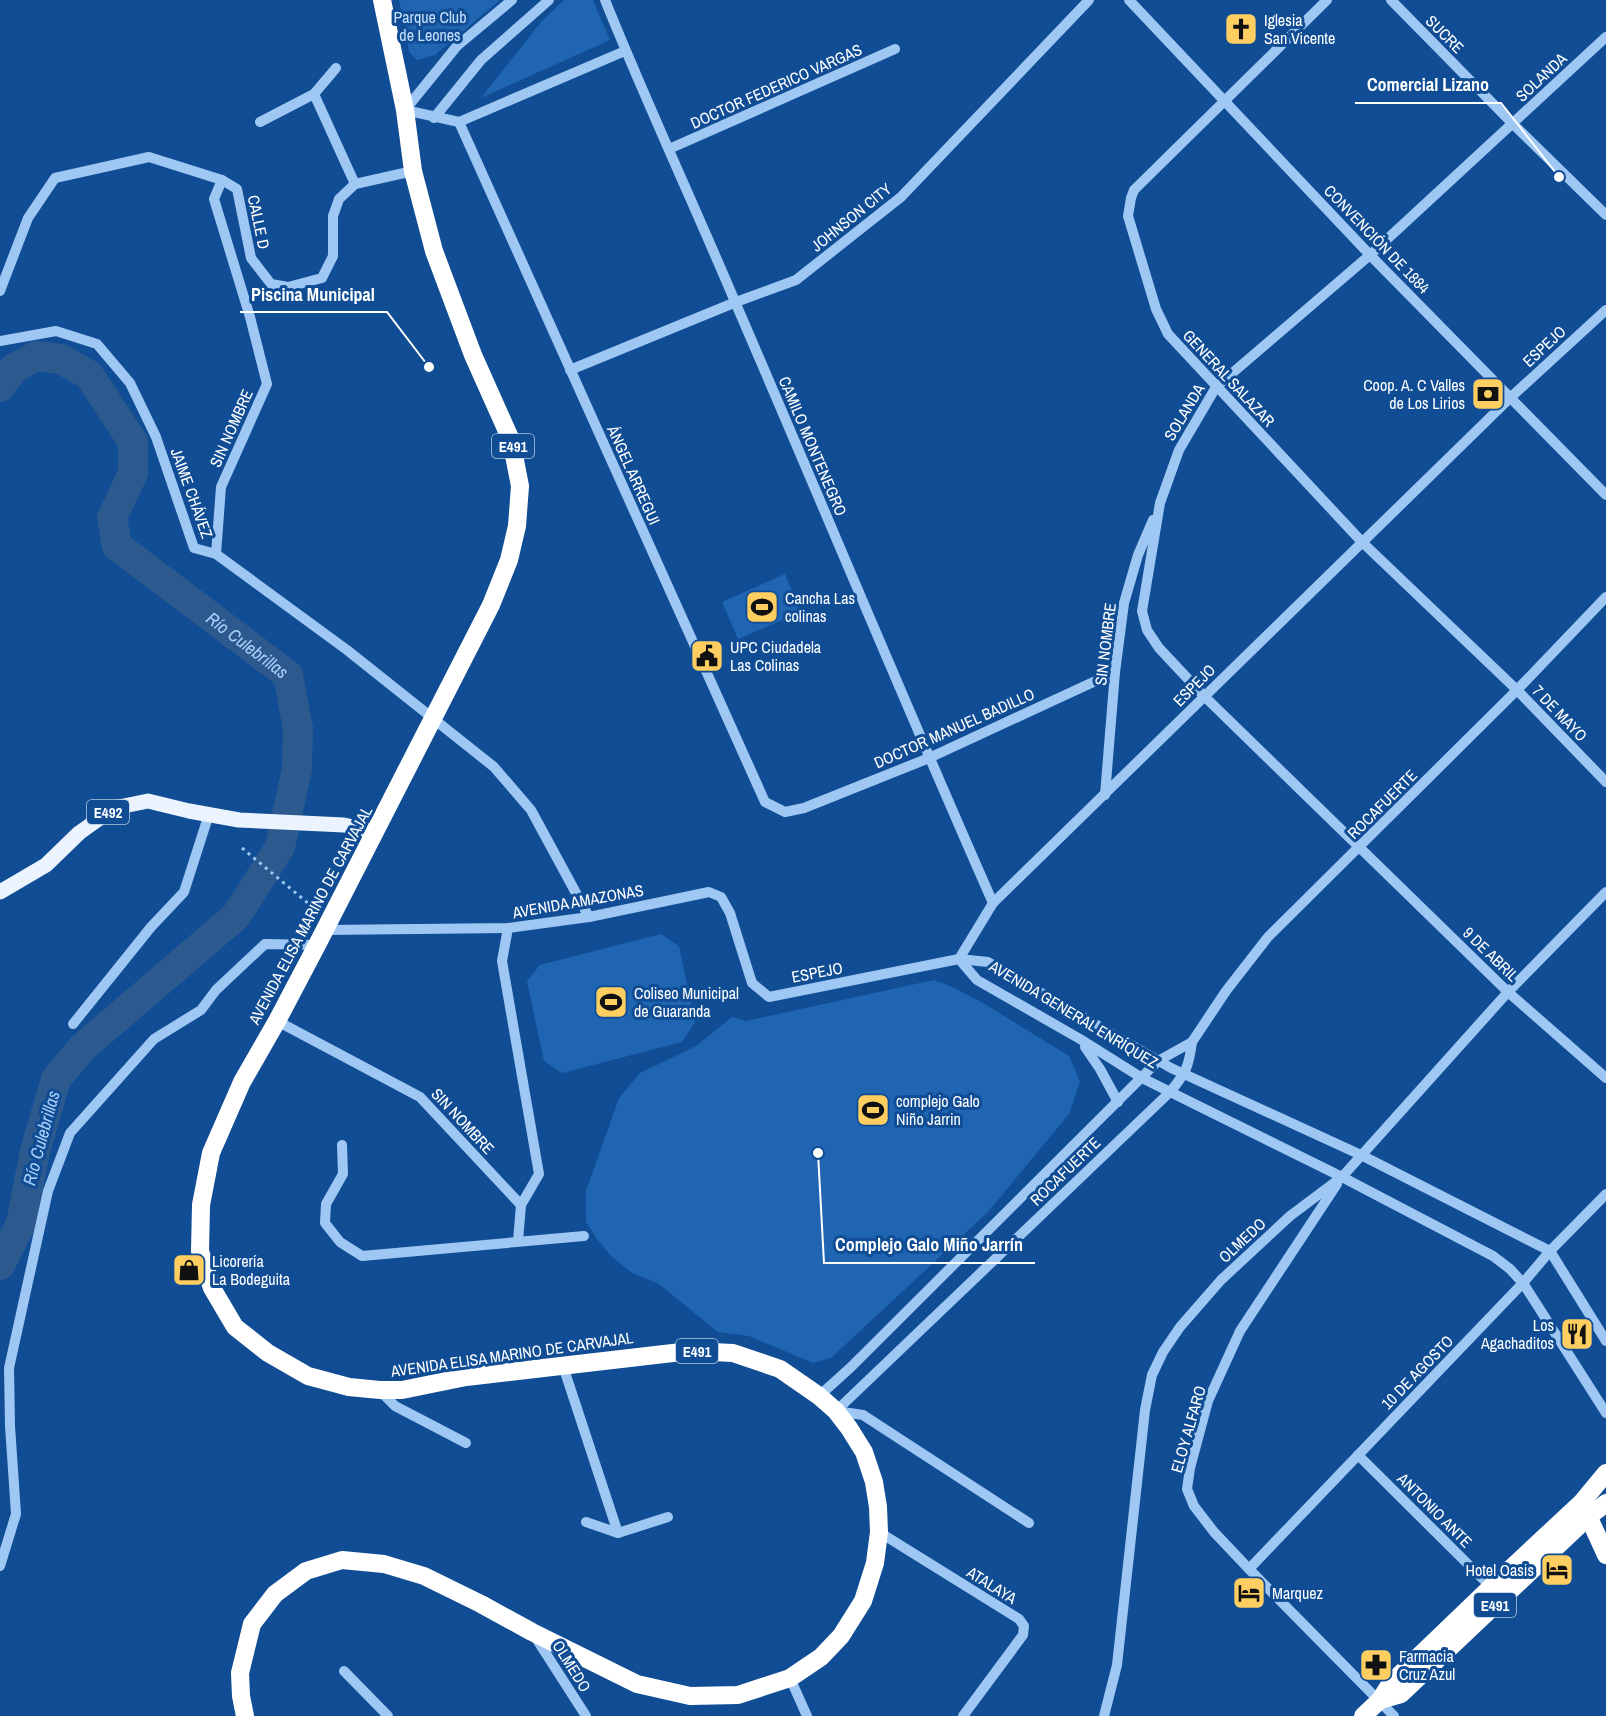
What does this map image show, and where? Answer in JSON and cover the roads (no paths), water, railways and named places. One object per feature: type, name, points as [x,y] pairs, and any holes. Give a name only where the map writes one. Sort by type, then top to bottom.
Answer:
[{"type":"highway","name":"E491","points":[[382,0],[405,110],[413,171]]},
{"type":"highway","name":"AVENIDA ELISA MARINO DE CARVAJAL","points":[[245,1716],[240,1673],[252,1624],[275,1594],[306,1571],[342,1560],[384,1564],[424,1576],[637,1684],[690,1696],[738,1695],[790,1678],[821,1657],[841,1636],[863,1601],[875,1563],[879,1532],[874,1482],[864,1452],[836,1411],[819,1396],[780,1369],[733,1353],[690,1351],[466,1377],[402,1390],[349,1387],[308,1376],[268,1353],[235,1327],[212,1288],[200,1251],[201,1205],[211,1153],[242,1082],[321,938],[491,605],[509,560],[517,526],[520,486],[511,440],[473,355],[434,251],[413,171]]},
{"type":"highway","name":"E491","points":[[1380,1700],[1401,1694],[1585,1509],[1606,1473]]},
{"type":"highway","name":"E491","points":[[1363,1716],[1380,1700],[1390,1684],[1491,1587],[1585,1509],[1606,1503]]},
{"type":"highway","points":[[1585,1509],[1606,1555]]},
{"type":"main road","name":"E492","points":[[0,892],[46,865],[79,834],[114,808],[148,801],[239,820],[344,825],[375,832]]},
{"type":"street","points":[[512,0],[457,46],[405,110],[459,122],[626,51]]},
{"type":"street","points":[[434,118],[480,60],[536,4],[549,0]]},
{"type":"street","name":"CAMILO MONTENEGRO","points":[[605,0],[993,903]]},
{"type":"street","name":"JOHNSON CITY","points":[[570,370],[796,280],[901,197],[1089,0]]},
{"type":"street","name":"CONVENCIÓN DE 1884","points":[[1129,0],[1370,255],[1606,495]]},
{"type":"street","name":"GENERAL SALAZAR","points":[[1327,0],[1134,190],[1128,216],[1156,309],[1168,334],[1362,542],[1517,690]]},
{"type":"street","name":"SUCRE","points":[[1391,0],[1606,215]]},
{"type":"street","name":"SOLANDA","points":[[1359,847],[1204,696],[1159,648],[1147,630],[1142,611],[1160,503],[1179,450],[1216,387],[1370,255],[1606,37]]},
{"type":"street","name":"DOCTOR FEDERICO VARGAS","points":[[669,149],[895,49]]},
{"type":"street","points":[[260,122],[314,94],[336,68]]},
{"type":"street","points":[[314,94],[355,184],[413,171]]},
{"type":"street","name":"ÁNGEL ARREGUI","points":[[459,122],[765,802],[785,812],[804,808]]},
{"type":"street","points":[[0,291],[28,218],[55,178],[149,157],[222,180]]},
{"type":"street","name":"CALLE D","points":[[222,180],[237,189],[251,258],[271,284],[288,287],[322,278],[333,256],[333,216],[339,198],[355,184]]},
{"type":"street","name":"SIN NOMBRE","points":[[216,554],[221,487],[267,384],[250,317],[214,199],[222,180]]},
{"type":"street","name":"ESPEJO","points":[[768,998],[960,959],[993,903],[1510,398],[1606,310]]},
{"type":"street","name":"JAIME CHÁVEZ","points":[[0,341],[56,331],[97,344],[130,383],[156,436],[194,548],[216,554],[347,650],[494,767],[531,810],[589,916]]},
{"type":"street","name":"SIN NOMBRE","points":[[1105,795],[1115,672],[1124,603],[1138,555],[1160,503]]},
{"type":"street","name":"ROCAFUERTE","points":[[836,1411],[1170,1092],[1184,1074],[1190,1058],[1192,1042],[1226,991],[1268,937],[1517,690],[1606,597]]},
{"type":"street","name":"DOCTOR MANUEL BADILLO","points":[[804,808],[929,758],[1115,672]]},
{"type":"street","name":"7 DE MAYO","points":[[1517,690],[1606,782]]},
{"type":"street","points":[[73,1024],[152,927],[184,892],[209,814]]},
{"type":"street","name":"9 DE ABRIL","points":[[1359,847],[1508,992],[1606,1078]]},
{"type":"street","name":"AVENIDA AMAZONAS","points":[[0,1566],[16,1514],[9,1368],[48,1191],[70,1133],[154,1040],[201,1010],[216,990],[265,944],[321,938],[507,928],[589,916],[709,892],[721,897],[730,913],[752,983],[768,998]]},
{"type":"street","name":"OLMEDO","points":[[1104,1716],[1117,1665],[1145,1410],[1152,1375],[1162,1352],[1180,1327],[1221,1280],[1290,1216],[1342,1176],[1508,992],[1606,892]]},
{"type":"street","points":[[507,928],[502,961],[538,1174],[521,1205],[518,1241]]},
{"type":"street","name":"AVENIDA GENERAL ENRÍQUEZ","points":[[960,959],[977,980],[1142,1078],[1342,1176],[1492,1256],[1510,1269],[1523,1283],[1606,1413]]},
{"type":"street","name":"AVENIDA GENERAL ENRÍQUEZ","points":[[960,959],[988,962],[1158,1061],[1361,1155],[1550,1251]]},
{"type":"street","name":"SIN NOMBRE","points":[[277,1021],[420,1097],[521,1205]]},
{"type":"street","points":[[1080,1040],[1094,1057],[1118,1102]]},
{"type":"street","name":"ROCAFUERTE","points":[[819,1396],[850,1368],[1158,1061],[1192,1042]]},
{"type":"street","points":[[342,1145],[343,1174],[326,1204],[325,1223],[340,1242],[362,1256],[584,1236]]},
{"type":"street","name":"ELOY ALFARO","points":[[1342,1176],[1240,1331],[1208,1401],[1190,1467],[1187,1489],[1194,1506],[1214,1532],[1394,1716]]},
{"type":"street","name":"10 DE AGOSTO","points":[[1249,1569],[1606,1194]]},
{"type":"street","points":[[1550,1251],[1606,1341]]},
{"type":"street","points":[[563,1366],[618,1533]]},
{"type":"street","points":[[380,1390],[395,1406],[466,1443]]},
{"type":"street","points":[[836,1411],[863,1415],[1029,1523]]},
{"type":"street","name":"ANTONIO ANTE","points":[[1358,1455],[1491,1587]]},
{"type":"street","points":[[586,1522],[618,1533],[668,1517]]},
{"type":"street","name":"ATALAYA","points":[[879,1532],[1019,1619],[1024,1626],[1023,1635],[963,1716]]},
{"type":"street","name":"OLMEDO","points":[[532,1632],[586,1716]]},
{"type":"street","points":[[344,1671],[388,1716]]},
{"type":"street","points":[[790,1678],[807,1716]]},
{"type":"waterway","name":"Río Culebrillas","points":[[0,387],[13,369],[36,356],[61,359],[89,375],[133,442],[133,473],[112,518],[117,546],[288,675],[298,729],[297,769],[280,847],[236,916],[83,1047],[56,1079],[35,1151],[21,1223],[0,1265]]},
{"type":"place","name":"Iglesia San Vicente","points":[[1241,29]]},
{"type":"place","name":"Comercial Lizano","points":[[1559,177]]},
{"type":"place","name":"Piscina Municipal","points":[[429,367]]},
{"type":"place","name":"Coop. A. C Valles de Los Lirios","points":[[1488,394]]},
{"type":"place","name":"Cancha Las colinas","points":[[762,607]]},
{"type":"place","name":"UPC Ciudadela Las Colinas","points":[[707,656]]},
{"type":"place","name":"Coliseo Municipal de Guaranda","points":[[611,1002]]},
{"type":"place","name":"complejo Galo Niño Jarrin","points":[[873,1110]]},
{"type":"place","name":"Complejo Galo Miño Jarrín","points":[[818,1153]]},
{"type":"place","name":"Licorería La Bodeguita","points":[[189,1270]]},
{"type":"place","name":"Los Agachaditos","points":[[1577,1334]]},
{"type":"place","name":"Hotel Oasis","points":[[1557,1570]]},
{"type":"place","name":"Marquez","points":[[1249,1593]]},
{"type":"place","name":"Farmacia Cruz Azul","points":[[1376,1665]]},
{"type":"park label","name":"Parque Club de Leones","points":[[430,26]]}]
